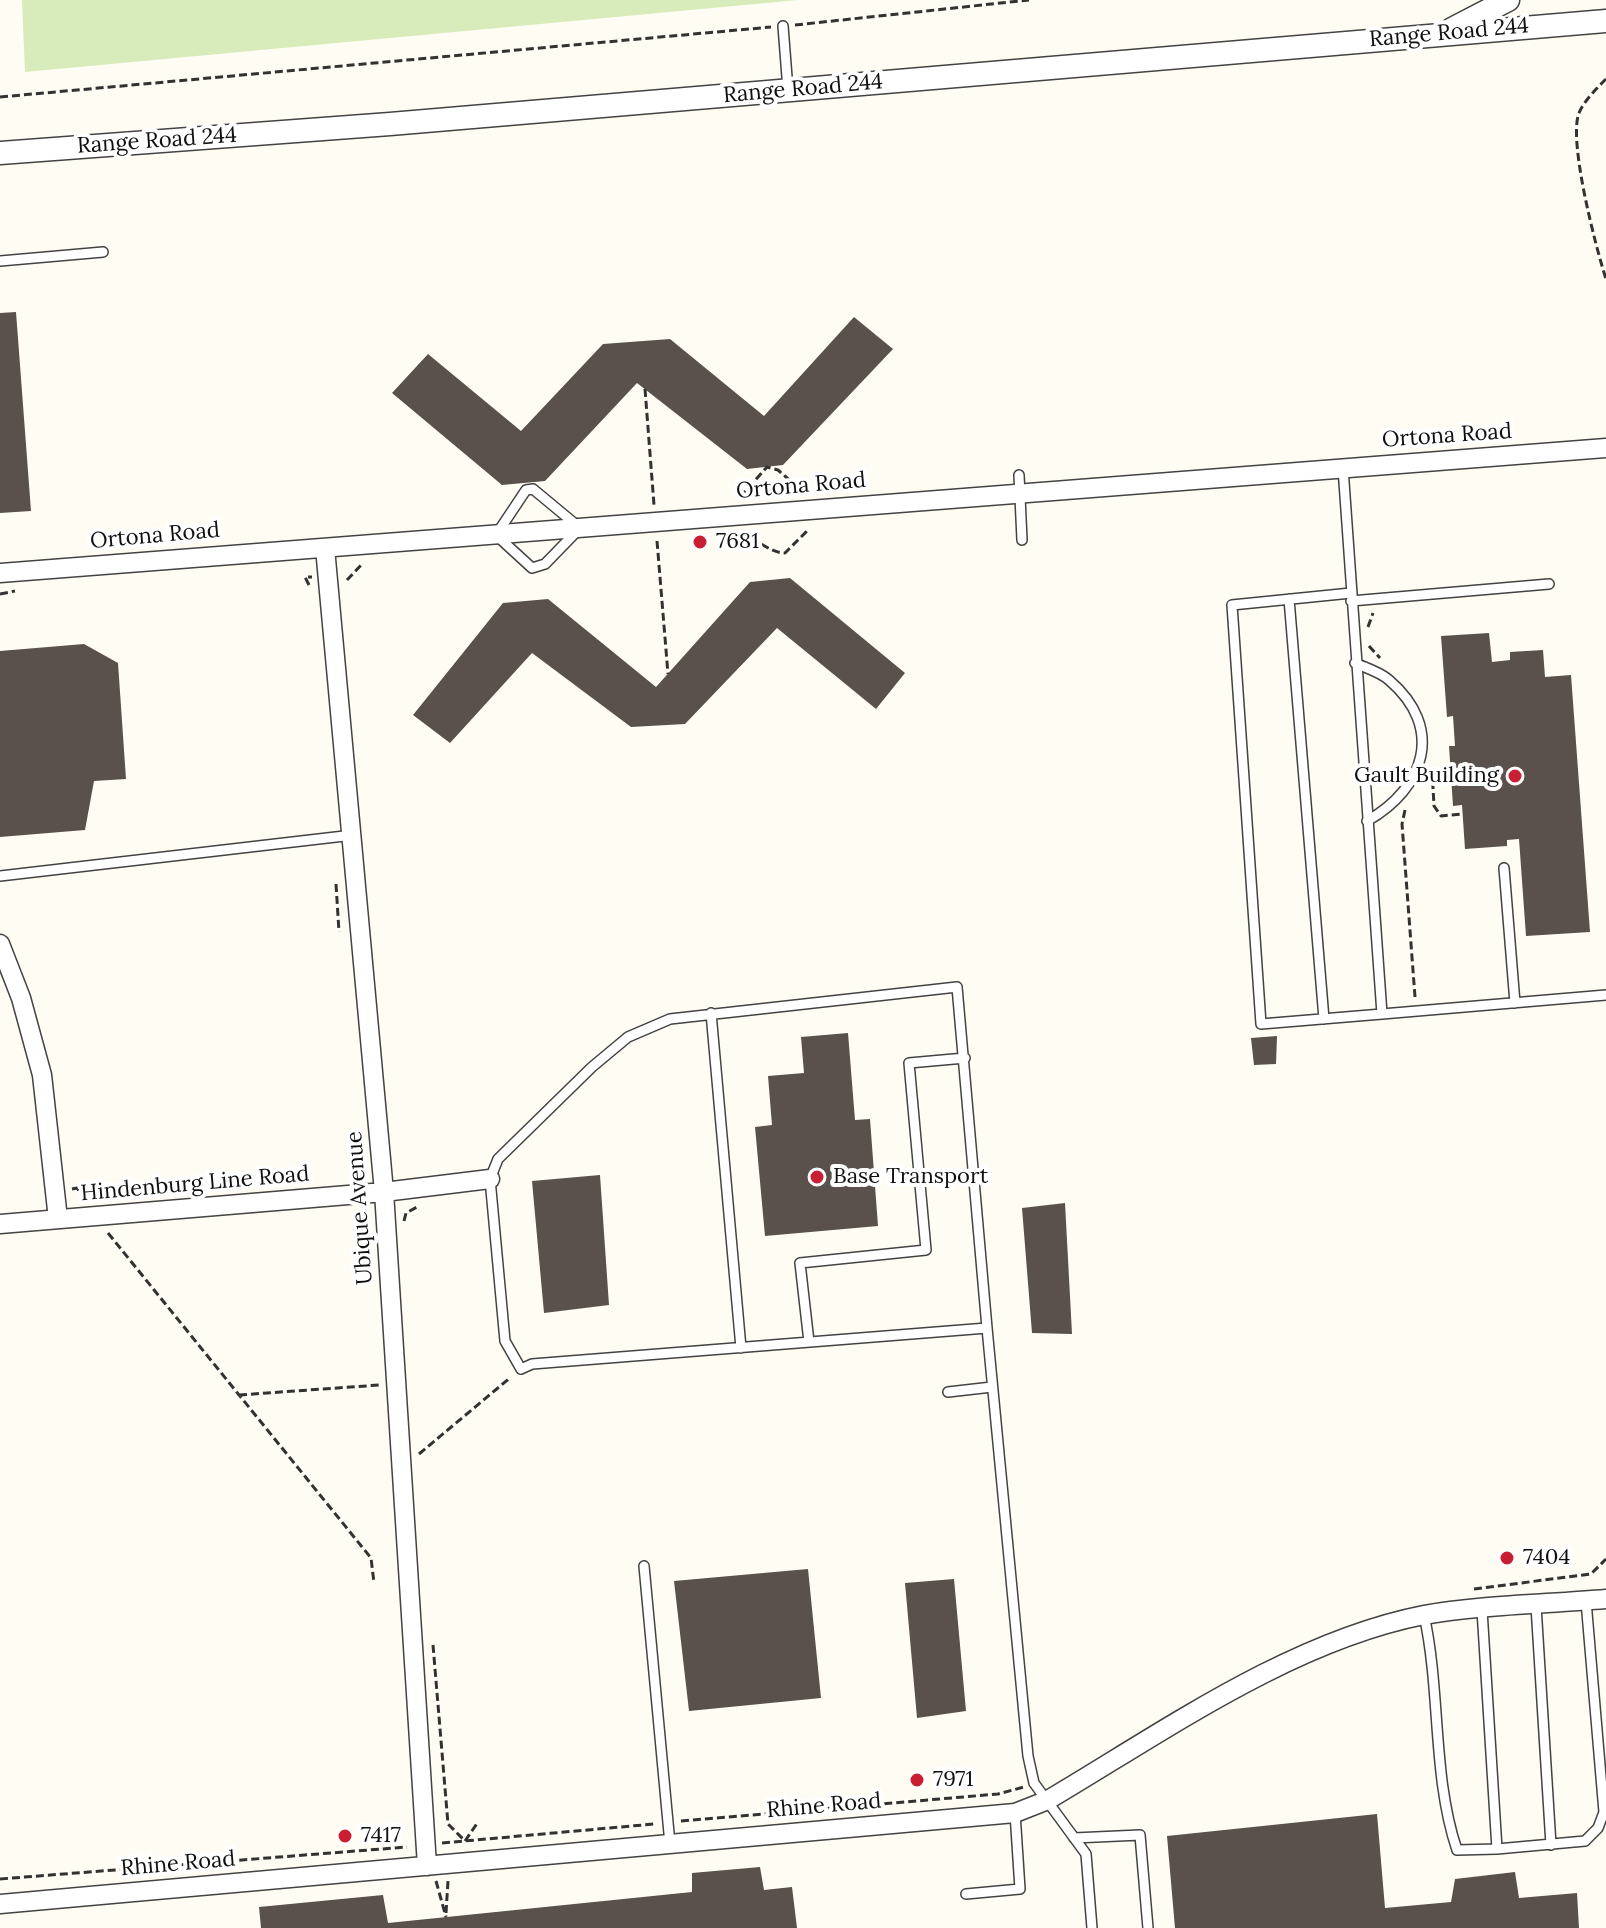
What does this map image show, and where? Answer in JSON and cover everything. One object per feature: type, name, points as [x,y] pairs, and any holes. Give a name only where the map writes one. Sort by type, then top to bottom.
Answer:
[{"type":"street","points":[[1443,33],[1508,0]]},
{"type":"street","name":"Range Road 244","points":[[0,153],[1606,21]]},
{"type":"street","name":"Ortona Road","points":[[0,573],[580,528],[1018,484],[1343,468],[1606,448]]},
{"type":"street","name":"Ubique Avenue","points":[[325,548],[384,1192],[427,1866]]},
{"type":"street","points":[[0,944],[21,998],[42,1075],[58,1219]]},
{"type":"street","name":"Hindenburg Line Road","points":[[0,1224],[384,1192],[490,1179]]},
{"type":"street","name":"Rhine Road","points":[[0,1904],[1015,1813],[1048,1800],[1231,1691],[1306,1652],[1424,1615],[1606,1599]]},
{"type":"lane","points":[[783,26],[788,90]]},
{"type":"lane","points":[[0,261],[103,252]]},
{"type":"lane","points":[[1343,468],[1382,1014]]},
{"type":"lane","points":[[1018,484],[1022,540]]},
{"type":"lane","points":[[533,489],[580,528],[540,568],[532,568],[496,535],[516,502],[526,490],[533,489]]},
{"type":"lane","points":[[1549,584],[1372,600],[1351,597],[1289,599],[1232,605],[1261,1024],[1606,995]]},
{"type":"lane","points":[[1289,599],[1324,1019]]},
{"type":"lane","points":[[1355,663],[1388,679],[1420,720],[1423,760],[1390,808],[1367,821]]},
{"type":"lane","points":[[0,876],[353,835]]},
{"type":"lane","points":[[1504,868],[1515,1003]]},
{"type":"lane","points":[[987,1328],[532,1364],[521,1369],[505,1341],[490,1179],[498,1159],[592,1067],[628,1037],[670,1019],[957,987],[965,1058],[992,1387],[1034,1783],[1086,1854],[1092,1928]]},
{"type":"lane","points":[[711,1013],[741,1348]]},
{"type":"lane","points":[[809,1342],[800,1263],[926,1250],[909,1063],[965,1058]]},
{"type":"lane","points":[[948,1392],[992,1387]]},
{"type":"lane","points":[[644,1566],[670,1844]]},
{"type":"lane","points":[[1424,1615],[1433,1660],[1446,1819],[1457,1850],[1551,1845],[1585,1841],[1598,1828],[1604,1812],[1586,1601]]},
{"type":"lane","points":[[1536,1606],[1551,1845]]},
{"type":"lane","points":[[1482,1610],[1497,1849]]},
{"type":"lane","points":[[966,1894],[1020,1889],[1015,1813]]},
{"type":"lane","points":[[1074,1838],[1140,1835],[1148,1928]]},
{"type":"path","points":[[0,97],[783,26],[1029,0]]},
{"type":"path","points":[[1606,79],[1580,112],[1575,131],[1591,226],[1606,279]]},
{"type":"path","points":[[657,535],[668,674]]},
{"type":"path","points":[[344,587],[350,573],[376,558]]},
{"type":"path","points":[[1368,632],[1374,618],[1372,600]]},
{"type":"path","points":[[1366,640],[1380,658]]},
{"type":"path","points":[[1427,780],[1432,765],[1434,806],[1441,816],[1462,814]]},
{"type":"path","points":[[1410,802],[1402,824],[1415,998],[1428,997]]},
{"type":"path","points":[[55,1191],[77,1188],[96,1216],[371,1558],[374,1583]]},
{"type":"path","points":[[401,1231],[406,1213],[420,1205],[418,1188]]},
{"type":"path","points":[[417,1440],[418,1455],[521,1369]]},
{"type":"path","points":[[239,1395],[382,1385]]},
{"type":"path","points":[[1474,1589],[1591,1574],[1606,1559]]},
{"type":"path","points":[[432,1637],[448,1824],[465,1841]]},
{"type":"path","points":[[0,1879],[998,1794],[1034,1783]]},
{"type":"path","points":[[427,1866],[437,1883],[446,1917]]},
{"type":"green space","points":[[22,0],[798,0],[25,72]]},
{"type":"building","points":[[16,312],[31,511],[0,513],[0,313]]},
{"type":"building","points":[[854,317],[893,349],[783,465],[747,469],[637,383],[545,481],[502,485],[392,393],[428,354],[521,431],[603,344],[670,339],[764,416]]},
{"type":"building","points":[[790,578],[905,673],[876,709],[777,628],[685,724],[631,727],[532,653],[450,743],[413,715],[503,603],[548,599],[656,687],[750,582]]},
{"type":"building","name":"Gault Building","points":[[1489,633],[1492,662],[1510,660],[1510,652],[1543,650],[1545,677],[1571,675],[1590,932],[1526,936],[1519,839],[1507,840],[1507,846],[1465,849],[1462,805],[1453,806],[1449,746],[1455,746],[1453,716],[1447,717],[1441,636]]},
{"type":"building","points":[[84,644],[118,663],[126,779],[94,781],[85,830],[0,837],[0,651]]},
{"type":"building","name":"Base Transport","points":[[848,1033],[855,1120],[870,1119],[878,1226],[765,1236],[755,1127],[772,1125],[768,1076],[804,1073],[801,1037]]},
{"type":"building","points":[[1277,1036],[1276,1064],[1254,1065],[1251,1038]]},
{"type":"building","points":[[600,1175],[609,1305],[544,1313],[532,1181]]},
{"type":"building","points":[[1065,1203],[1072,1334],[1032,1333],[1022,1208]]},
{"type":"building","points":[[808,1569],[821,1698],[689,1711],[674,1581]]},
{"type":"building","points":[[954,1579],[966,1711],[917,1718],[905,1583]]},
{"type":"building","points":[[1377,1814],[1385,1908],[1451,1902],[1455,1879],[1515,1872],[1519,1898],[1577,1893],[1579,1928],[1175,1928],[1167,1836]]},
{"type":"building","points":[[760,1867],[764,1890],[792,1887],[797,1928],[261,1928],[259,1907],[383,1895],[388,1923],[692,1892],[692,1873]]},
{"type":"place","name":"7681","points":[[700,542]]},
{"type":"place","name":"Gault Building","points":[[1515,776]]},
{"type":"place","name":"Base Transport","points":[[817,1177]]},
{"type":"place","name":"7404","points":[[1507,1558]]},
{"type":"place","name":"7971","points":[[917,1780]]},
{"type":"place","name":"7417","points":[[345,1836]]}]
